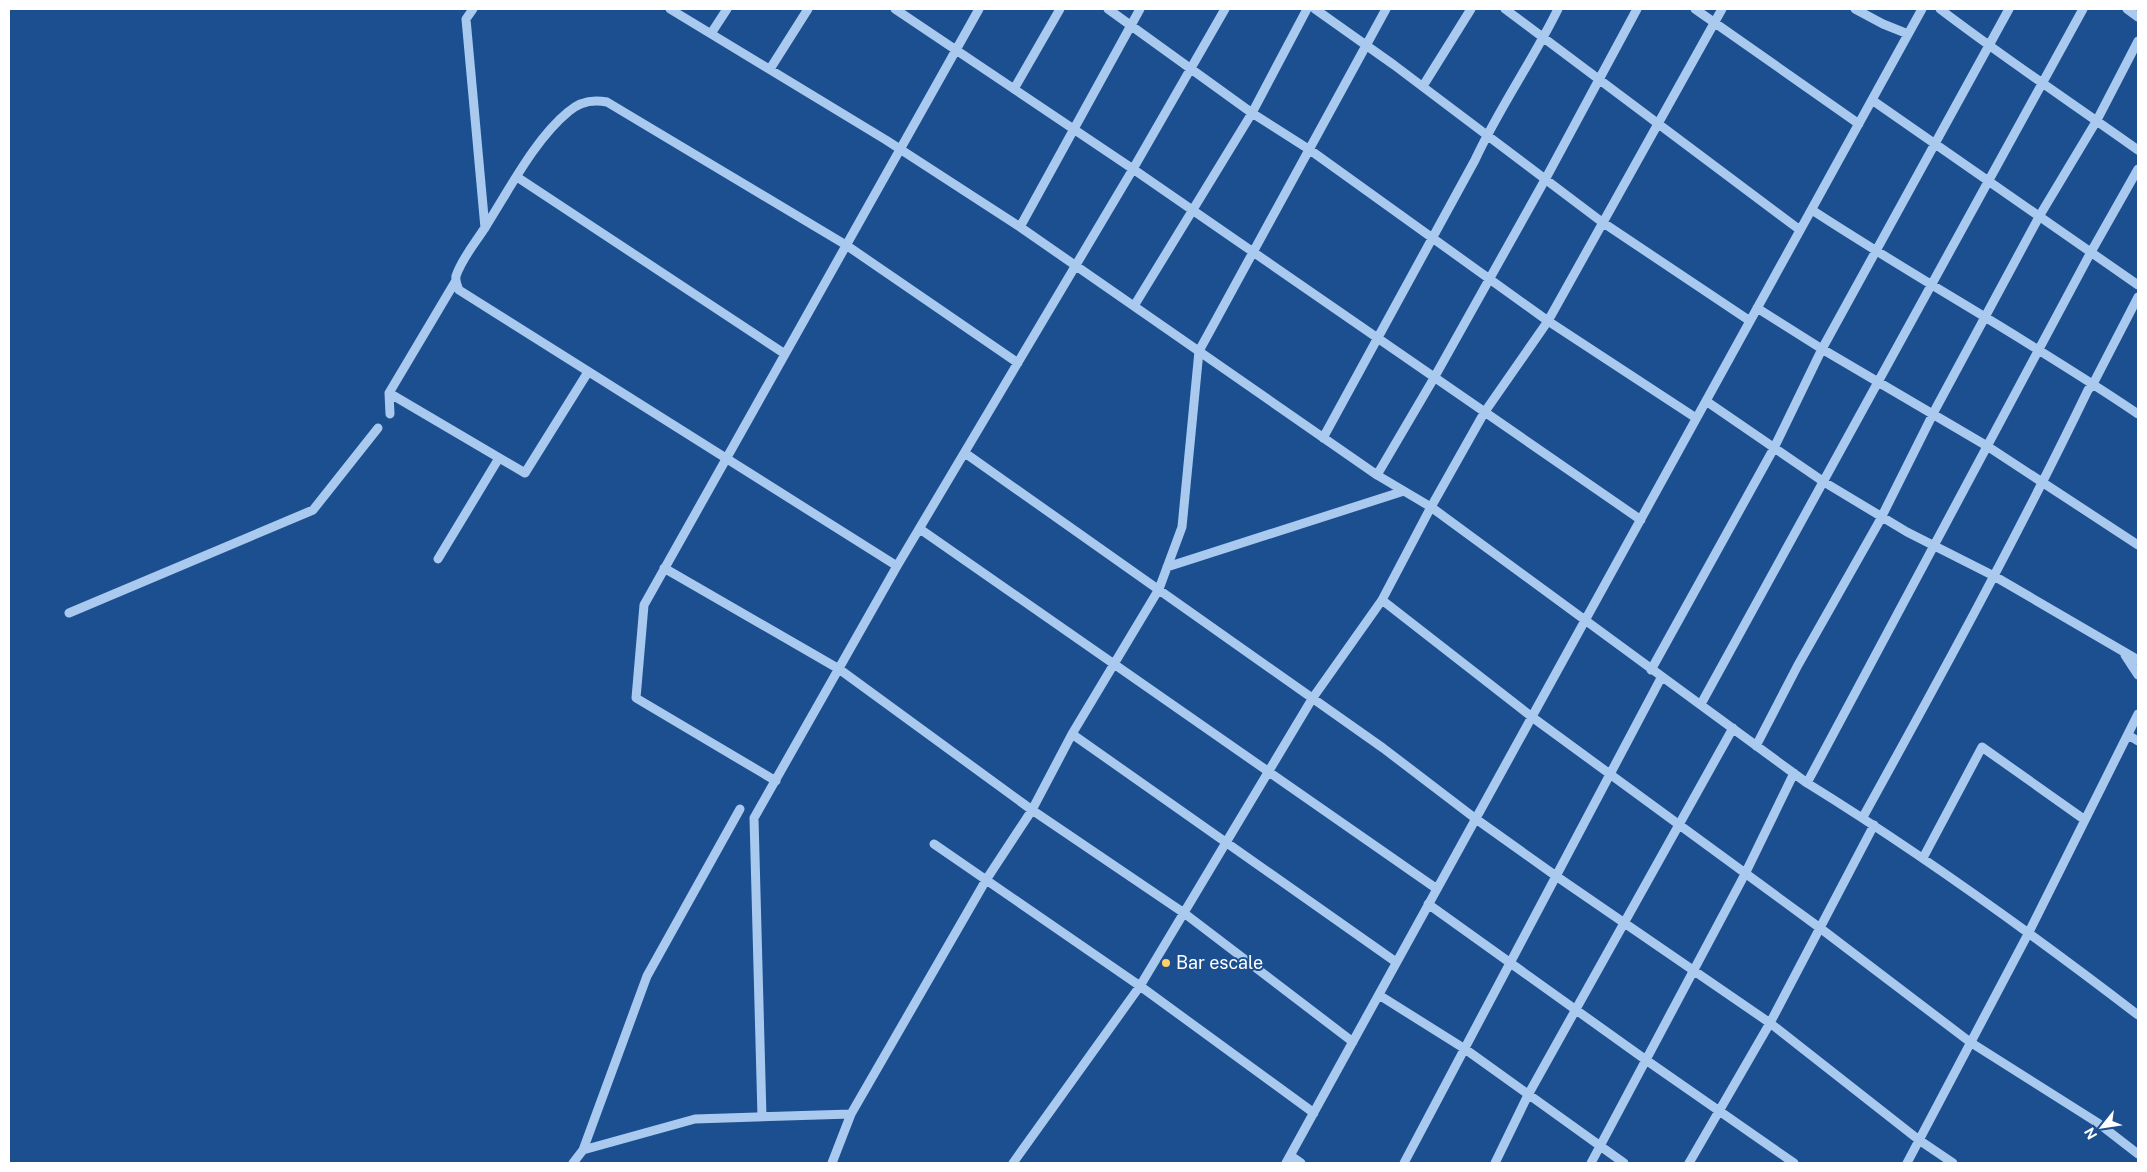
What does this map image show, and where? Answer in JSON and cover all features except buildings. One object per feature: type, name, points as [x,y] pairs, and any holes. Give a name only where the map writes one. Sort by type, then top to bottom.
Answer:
[{"type":"street","points":[[473,9],[466,18],[485,228]]},
{"type":"street","points":[[670,9],[712,32],[1020,227],[1377,475],[1431,507],[1586,620],[1661,678],[1701,704],[1807,783],[1863,817],[1923,858],[2138,1016]]},
{"type":"street","points":[[712,32],[727,9]]},
{"type":"street","points":[[770,69],[808,9]]},
{"type":"street","points":[[895,9],[1133,169],[1641,520]]},
{"type":"street","points":[[776,781],[636,698],[644,605],[979,9]]},
{"type":"street","points":[[1014,89],[1060,9]]},
{"type":"street","points":[[1108,9],[1252,113],[1310,150],[1548,321],[1696,418]]},
{"type":"street","points":[[1020,227],[1140,9]]},
{"type":"street","points":[[762,1116],[754,818],[898,566],[1133,169],[1225,9]]},
{"type":"street","points":[[1134,306],[1252,113],[1308,9]]},
{"type":"street","points":[[1315,9],[1487,134],[1602,222],[1750,322]]},
{"type":"street","points":[[832,1163],[851,1114],[986,880],[1032,810],[1072,734],[1159,589],[1182,527],[1199,351],[1310,150],[1365,44],[1386,9]]},
{"type":"street","points":[[1422,86],[1471,9]]},
{"type":"street","points":[[1505,9],[1800,230]]},
{"type":"street","points":[[1323,438],[1430,238],[1475,160],[1487,134],[1544,38],[1558,9]]},
{"type":"street","points":[[1377,475],[1434,378],[1546,178],[1637,9]]},
{"type":"street","points":[[1695,9],[1859,124]]},
{"type":"street","points":[[1013,1163],[1140,986],[1312,699],[1382,600],[1431,507],[1484,413],[1548,321],[1722,9]]},
{"type":"street","points":[[1855,9],[1883,24],[1908,34]]},
{"type":"street","points":[[1302,1163],[1288,1159],[1922,9]]},
{"type":"street","points":[[1940,9],[1988,46],[2043,82],[2138,150]]},
{"type":"street","points":[[1651,670],[1774,448],[1822,349],[2009,9]]},
{"type":"street","points":[[1701,704],[2083,9]]},
{"type":"street","points":[[2127,9],[2138,17]]},
{"type":"street","points":[[1756,746],[1798,665],[1881,517],[1933,415],[2040,215],[2097,120],[2138,41]]},
{"type":"street","points":[[898,566],[726,460],[458,290],[456,276],[517,177],[552,127],[569,111],[584,102],[598,100],[607,102],[846,245],[1018,363]]},
{"type":"street","points":[[1872,100],[1990,180],[2138,285]]},
{"type":"street","points":[[1807,783],[2091,252],[2138,169]]},
{"type":"street","points":[[517,177],[785,354]]},
{"type":"street","points":[[1812,210],[1932,286],[2039,349],[2138,414]]},
{"type":"street","points":[[390,414],[389,393],[456,282]]},
{"type":"street","points":[[1863,817],[1960,641],[2088,390],[2093,384],[2138,298]]},
{"type":"street","points":[[1757,308],[1878,383],[1987,446],[2138,545]]},
{"type":"street","points":[[389,393],[525,473],[588,372]]},
{"type":"street","points":[[1706,401],[1824,482],[1881,517],[1994,576],[2138,660]]},
{"type":"street","points":[[69,614],[313,510],[378,428]]},
{"type":"street","points":[[965,453],[1383,748],[1476,819],[1556,876],[1770,1023],[1919,1140],[1953,1163]]},
{"type":"street","points":[[438,559],[499,458]]},
{"type":"street","points":[[1167,567],[1404,491]]},
{"type":"street","points":[[920,529],[1437,889]]},
{"type":"street","points":[[664,568],[839,669],[1032,810],[1184,913],[1353,1042]]},
{"type":"street","points":[[1382,600],[1532,717],[1820,928],[1970,1042],[2098,1123],[2138,1154]]},
{"type":"street","points":[[2115,645],[2129,660],[2138,675]]},
{"type":"street","points":[[1404,1163],[1661,678]]},
{"type":"street","points":[[1907,1163],[2028,934],[2138,714]]},
{"type":"street","points":[[1495,1163],[1528,1095],[1733,728]]},
{"type":"street","points":[[1072,734],[1396,962]]},
{"type":"street","points":[[2128,735],[2138,741]]},
{"type":"street","points":[[1923,858],[1982,747],[2085,820]]},
{"type":"street","points":[[1591,1163],[1745,874],[1794,773]]},
{"type":"street","points":[[572,1163],[583,1150],[647,976],[740,809]]},
{"type":"street","points":[[1690,1163],[1770,1023],[1874,825]]},
{"type":"street","points":[[934,844],[1140,986],[1314,1113]]},
{"type":"street","points":[[1428,904],[1719,1112],[1794,1163]]},
{"type":"street","points":[[1379,995],[1465,1049],[1624,1163]]},
{"type":"street","points":[[583,1150],[695,1119],[851,1114]]},
{"type":"place","name":"Bar escale","points":[[1166,963]]}]
